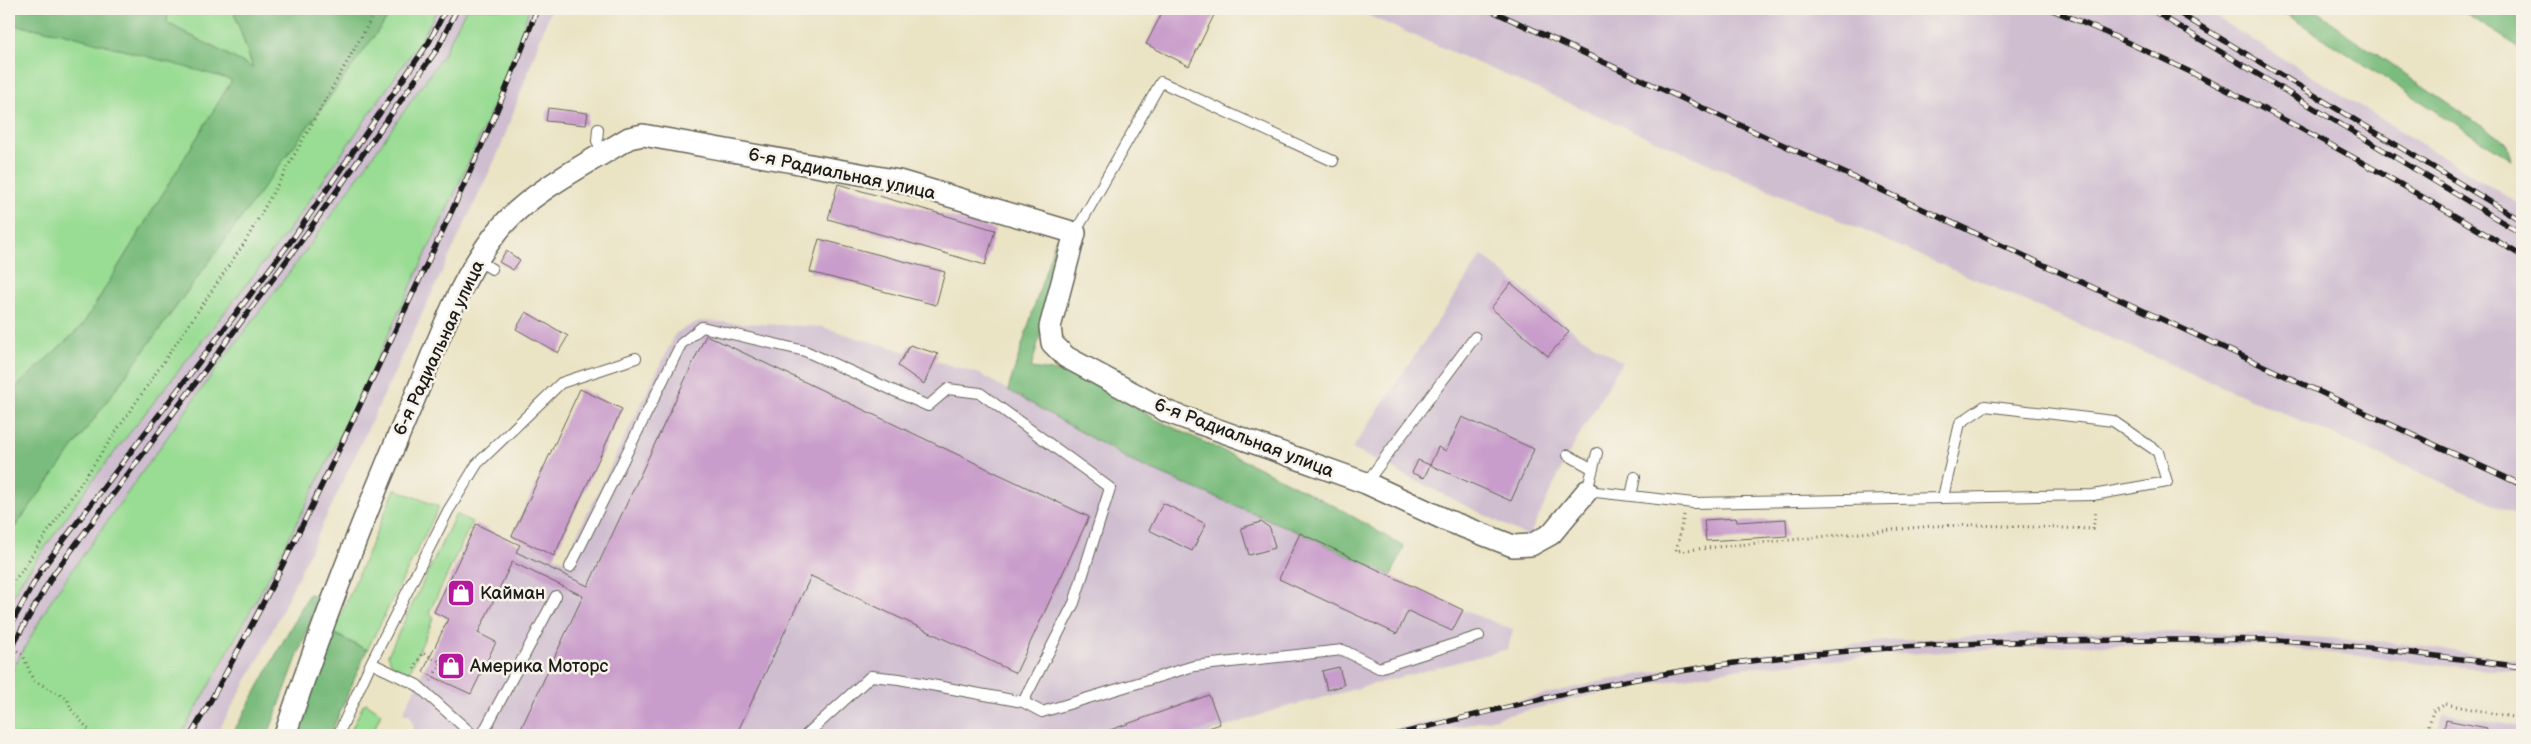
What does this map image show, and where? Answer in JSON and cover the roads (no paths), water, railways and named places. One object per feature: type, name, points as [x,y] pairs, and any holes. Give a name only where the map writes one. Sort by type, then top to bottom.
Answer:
[{"type":"street","name":"6-я Радиальная улица","points":[[285,735],[306,672],[370,503],[439,339],[484,264],[503,225],[533,199],[630,138],[643,135],[899,181],[1075,233],[1050,327],[1052,343],[1066,357],[1168,412],[1366,483],[1446,520],[1513,546],[1531,545],[1551,534],[1587,491]]},
{"type":"lane","points":[[1075,233],[1161,82],[1333,161]]},
{"type":"lane","points":[[598,129],[597,141],[604,154]]},
{"type":"lane","points":[[570,567],[681,344],[702,327],[805,351],[928,406],[948,389],[980,393],[1110,488],[1074,603],[1023,702]]},
{"type":"lane","points":[[1366,483],[1475,337]]},
{"type":"lane","points":[[338,735],[371,663],[448,511],[477,464],[561,383],[636,358]]},
{"type":"lane","points":[[1597,452],[1587,491],[1687,503],[2093,495],[2167,482],[2158,452],[2113,420],[1985,406],[1960,423],[1943,497]]},
{"type":"lane","points":[[1568,455],[1593,469]]},
{"type":"lane","points":[[1631,496],[1635,477]]},
{"type":"lane","points":[[482,735],[556,596]]},
{"type":"lane","points":[[806,735],[871,676],[899,678],[1023,702],[1042,712],[1194,666],[1343,650],[1379,668],[1479,636]]},
{"type":"lane","points":[[371,663],[408,681],[426,693],[473,735]]},
{"type":"railway","points":[[9,628],[41,570],[294,237],[429,42],[446,9]]},
{"type":"railway","points":[[9,651],[53,575],[304,237],[438,48],[457,9]]},
{"type":"railway","points":[[191,735],[243,642],[338,452],[484,141],[537,9]]},
{"type":"railway","points":[[1488,9],[2522,485]]},
{"type":"railway","points":[[2050,9],[2111,35],[2231,92],[2349,155],[2522,256]]},
{"type":"railway","points":[[2150,9],[2522,234]]},
{"type":"railway","points":[[2172,9],[2522,221]]},
{"type":"railway","points":[[1395,735],[1524,703],[1611,684],[1698,668],[1844,651],[2049,641],[2277,640],[2380,649],[2522,667]]},
{"type":"place","name":"Кайман","points":[[461,593]]},
{"type":"place","name":"Америка Моторс","points":[[451,666]]}]
